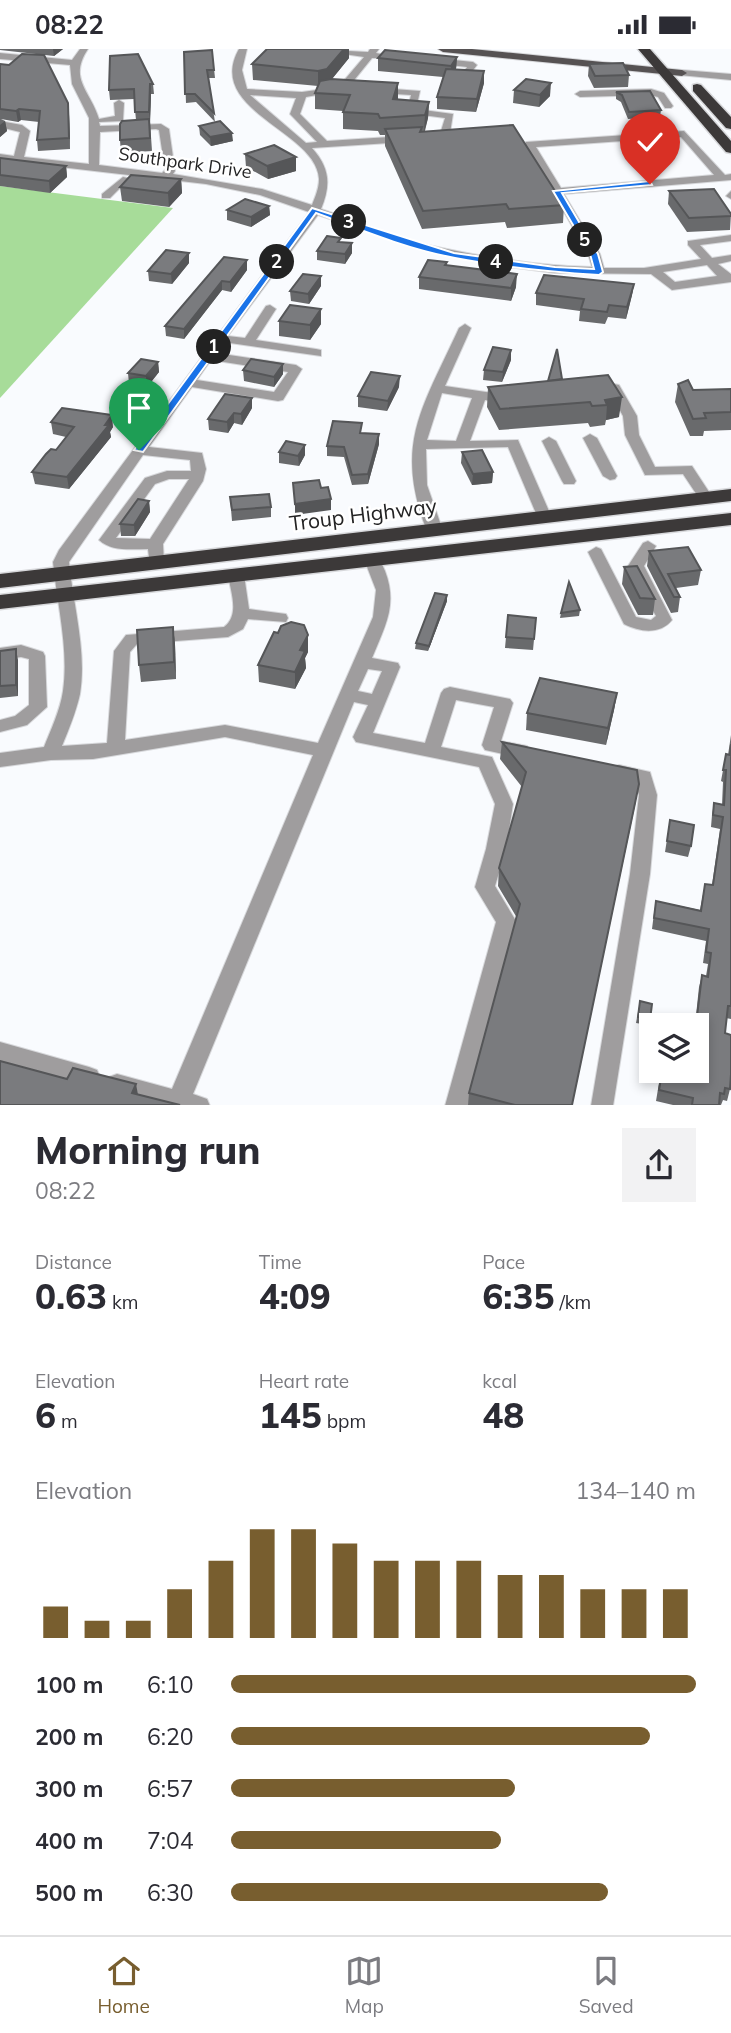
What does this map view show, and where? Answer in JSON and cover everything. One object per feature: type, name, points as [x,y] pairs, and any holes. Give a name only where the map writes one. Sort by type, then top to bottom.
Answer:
[{"type":"highway","points":[[644,49],[731,149]]},
{"type":"highway","points":[[662,49],[731,125]]},
{"type":"highway","name":"Troup Highway","points":[[0,602],[156,554],[435,531],[731,495]]},
{"type":"highway","name":"Troup Highway","points":[[0,581],[63,584],[236,575],[731,519]]},
{"type":"main road","points":[[443,49],[508,52],[682,73]]},
{"type":"street","points":[[84,49],[74,63],[74,77],[94,125],[94,168]]},
{"type":"street","points":[[51,753],[72,687],[61,562],[66,550],[220,338],[290,247],[325,190],[325,175],[317,160],[256,107],[243,92],[238,56],[243,49]]},
{"type":"street","points":[[314,49],[376,53]]},
{"type":"street","points":[[347,87],[346,84],[376,53]]},
{"type":"street","points":[[0,56],[74,63]]},
{"type":"street","points":[[0,68],[13,57]]},
{"type":"street","points":[[421,60],[472,65],[467,75]]},
{"type":"street","points":[[682,73],[731,77]]},
{"type":"street","points":[[243,92],[302,95],[347,87],[417,93],[410,111],[450,116],[445,133],[433,137],[302,146]]},
{"type":"street","points":[[580,94],[650,92],[661,95],[668,106]]},
{"type":"street","points":[[302,95],[295,114],[324,144]]},
{"type":"street","points":[[119,103],[120,119]]},
{"type":"street","points":[[94,125],[120,119],[153,118],[158,113]]},
{"type":"street","points":[[0,124],[19,127],[25,131],[18,159]]},
{"type":"street","points":[[94,125],[158,126],[164,129],[170,171],[164,176]]},
{"type":"street","points":[[599,272],[594,254],[530,144],[684,134],[727,178]]},
{"type":"street","name":"Southpark Drive","points":[[0,157],[94,168],[135,177],[164,176],[185,184],[262,192],[382,235],[453,255],[555,270],[653,270],[731,258]]},
{"type":"street","points":[[106,196],[123,180],[135,177],[185,184]]},
{"type":"street","points":[[557,191],[727,178]]},
{"type":"street","points":[[729,279],[692,243],[731,238]]},
{"type":"street","points":[[653,270],[672,286],[729,279]]},
{"type":"street","points":[[248,343],[270,309]]},
{"type":"street","points":[[435,531],[421,493],[417,467],[419,444],[465,328]]},
{"type":"street","points":[[220,338],[316,353]]},
{"type":"street","points":[[188,382],[278,397],[296,369],[207,356]]},
{"type":"street","points":[[439,389],[479,397],[525,398]]},
{"type":"street","points":[[590,391],[614,389],[630,417],[632,435],[650,473],[687,469],[706,498]]},
{"type":"street","points":[[462,445],[479,397]]},
{"type":"street","points":[[590,438],[610,477]]},
{"type":"street","points":[[549,441],[569,481]]},
{"type":"street","points":[[419,444],[513,443],[545,518]]},
{"type":"street","points":[[139,450],[197,456],[198,475],[156,554],[107,540],[143,487],[150,481],[167,475],[198,475]]},
{"type":"street","points":[[596,552],[630,619],[637,625],[648,627],[664,620],[636,566],[648,546]]},
{"type":"street","points":[[0,1052],[189,1103],[384,602],[384,590],[372,559]]},
{"type":"street","points":[[116,748],[122,651],[125,643],[132,639],[228,632],[237,625],[242,613],[236,575]]},
{"type":"street","points":[[242,613],[280,618]]},
{"type":"street","points":[[0,654],[22,651],[37,656],[38,707],[21,721],[0,726]]},
{"type":"street","points":[[362,662],[392,667],[362,737]]},
{"type":"street","points":[[431,751],[450,693],[504,703],[488,754],[504,804],[496,849],[485,887],[506,921],[456,1105]]},
{"type":"street","points":[[349,695],[378,701]]},
{"type":"street","points":[[0,759],[116,748],[225,731],[324,751]]},
{"type":"street","points":[[333,732],[431,751],[542,756]]},
{"type":"street","points":[[602,1105],[640,874],[648,795],[643,777],[605,769]]},
{"type":"green space","points":[[0,186],[173,208],[0,398]]},
{"type":"building","points":[[267,49],[344,49],[327,69],[318,71],[252,64]]},
{"type":"building","points":[[212,50],[214,70],[207,70],[214,113],[195,94],[185,94],[184,52]]},
{"type":"building","points":[[385,50],[457,57],[451,66],[378,58]]},
{"type":"building","points":[[22,54],[44,55],[68,103],[69,138],[37,140],[40,111],[0,109],[0,64],[9,65]]},
{"type":"building","points":[[138,54],[153,84],[150,84],[149,112],[135,112],[134,89],[109,90],[110,56]]},
{"type":"building","points":[[623,63],[629,75],[595,76],[589,64]]},
{"type":"building","points":[[446,69],[484,71],[477,99],[437,97]]},
{"type":"building","points":[[331,79],[398,83],[393,99],[429,102],[425,115],[380,118],[378,114],[343,112],[350,95],[315,93],[320,81]]},
{"type":"building","points":[[526,79],[551,83],[540,95],[514,90]]},
{"type":"building","points":[[650,91],[661,110],[629,112],[622,95],[616,92]]},
{"type":"building","points":[[149,119],[150,138],[120,140],[122,121]]},
{"type":"building","points":[[220,121],[232,133],[210,137],[199,126]]},
{"type":"building","points":[[513,125],[564,205],[509,209],[506,204],[423,211],[385,129],[422,127],[420,132]]},
{"type":"building","points":[[274,145],[296,157],[267,166],[245,154]]},
{"type":"building","points":[[0,158],[66,166],[49,181],[0,175]]},
{"type":"building","points":[[131,175],[181,179],[168,193],[120,187]]},
{"type":"building","points":[[714,189],[731,216],[689,218],[669,191]]},
{"type":"building","points":[[245,199],[269,206],[251,217],[227,210]]},
{"type":"building","points":[[327,236],[341,238],[338,242],[352,243],[345,254],[317,251]]},
{"type":"building","points":[[166,250],[189,253],[171,274],[148,271]]},
{"type":"building","points":[[224,257],[247,260],[230,282],[222,281],[184,329],[165,326]]},
{"type":"building","points":[[428,260],[447,262],[445,265],[517,274],[511,288],[419,277]]},
{"type":"building","points":[[303,274],[321,276],[308,294],[290,291]]},
{"type":"building","points":[[544,275],[634,284],[627,307],[609,305],[607,312],[581,309],[584,299],[536,293]]},
{"type":"building","points":[[290,305],[321,309],[310,325],[279,321]]},
{"type":"building","points":[[493,347],[511,350],[503,372],[484,370]]},
{"type":"building","points":[[557,349],[562,379],[548,381]]},
{"type":"building","points":[[141,359],[158,362],[146,376],[128,373]]},
{"type":"building","points":[[251,359],[283,364],[274,377],[243,370]]},
{"type":"building","points":[[371,372],[400,376],[388,401],[358,396]]},
{"type":"building","points":[[608,375],[622,397],[605,400],[607,405],[592,406],[590,402],[500,409],[488,387]]},
{"type":"building","points":[[688,380],[693,390],[731,389],[731,412],[704,413],[706,418],[693,419],[678,384]]},
{"type":"building","points":[[225,394],[252,398],[241,414],[234,413],[227,422],[208,419]]},
{"type":"building","points":[[62,408],[112,415],[105,425],[109,425],[67,477],[32,472],[51,449],[56,450],[74,427],[51,422]]},
{"type":"building","points":[[333,421],[362,423],[360,433],[379,434],[368,474],[352,475],[344,447],[327,446]]},
{"type":"building","points":[[286,441],[305,445],[298,456],[279,452]]},
{"type":"building","points":[[482,450],[493,472],[473,474],[462,452]]},
{"type":"building","points":[[319,480],[321,488],[328,487],[331,499],[295,504],[293,483]]},
{"type":"building","points":[[269,494],[271,507],[232,510],[230,497]]},
{"type":"building","points":[[138,499],[149,501],[134,525],[120,524]]},
{"type":"building","points":[[688,547],[701,570],[668,574],[680,597],[674,597],[649,551]]},
{"type":"building","points":[[637,566],[655,599],[640,598],[624,567]]},
{"type":"building","points":[[569,582],[580,610],[561,613]]},
{"type":"building","points":[[435,593],[447,595],[429,646],[416,643]]},
{"type":"building","points":[[508,615],[536,618],[534,639],[506,637]]},
{"type":"building","points":[[291,622],[304,625],[308,635],[300,650],[305,651],[295,672],[258,665],[274,632],[278,633],[281,626]]},
{"type":"building","points":[[173,627],[174,662],[139,665],[137,630]]},
{"type":"building","points":[[16,649],[16,685],[0,686],[0,651]]},
{"type":"building","points":[[540,678],[617,693],[608,728],[527,713]]},
{"type":"building","points":[[502,742],[637,770],[639,784],[572,1105],[515,1105],[469,1093],[520,904],[499,868],[526,772]]},
{"type":"building","points":[[731,744],[731,1006],[728,1006],[725,1033],[731,1035],[730,1089],[725,1088],[724,1094],[720,1093],[719,1105],[692,1105],[693,1098],[659,1090],[660,1083],[709,1083],[709,1013],[697,1013],[702,975],[708,977],[711,953],[706,952],[709,929],[654,918],[656,901],[701,911],[705,884],[713,885],[723,817],[713,815],[714,803],[724,805],[726,770],[723,770],[726,754],[730,755]]},
{"type":"building","points":[[670,820],[694,825],[691,846],[667,841]]},
{"type":"building","points":[[640,1001],[652,1004],[651,1013],[639,1013],[638,1017]]},
{"type":"building","points":[[0,1061],[67,1079],[73,1068],[136,1084],[132,1093],[180,1105],[0,1105]]},
{"type":"route","points":[[139,450],[265,276],[290,247],[315,209],[382,235],[453,255],[555,270],[599,272],[594,254],[557,191],[650,184]]}]
